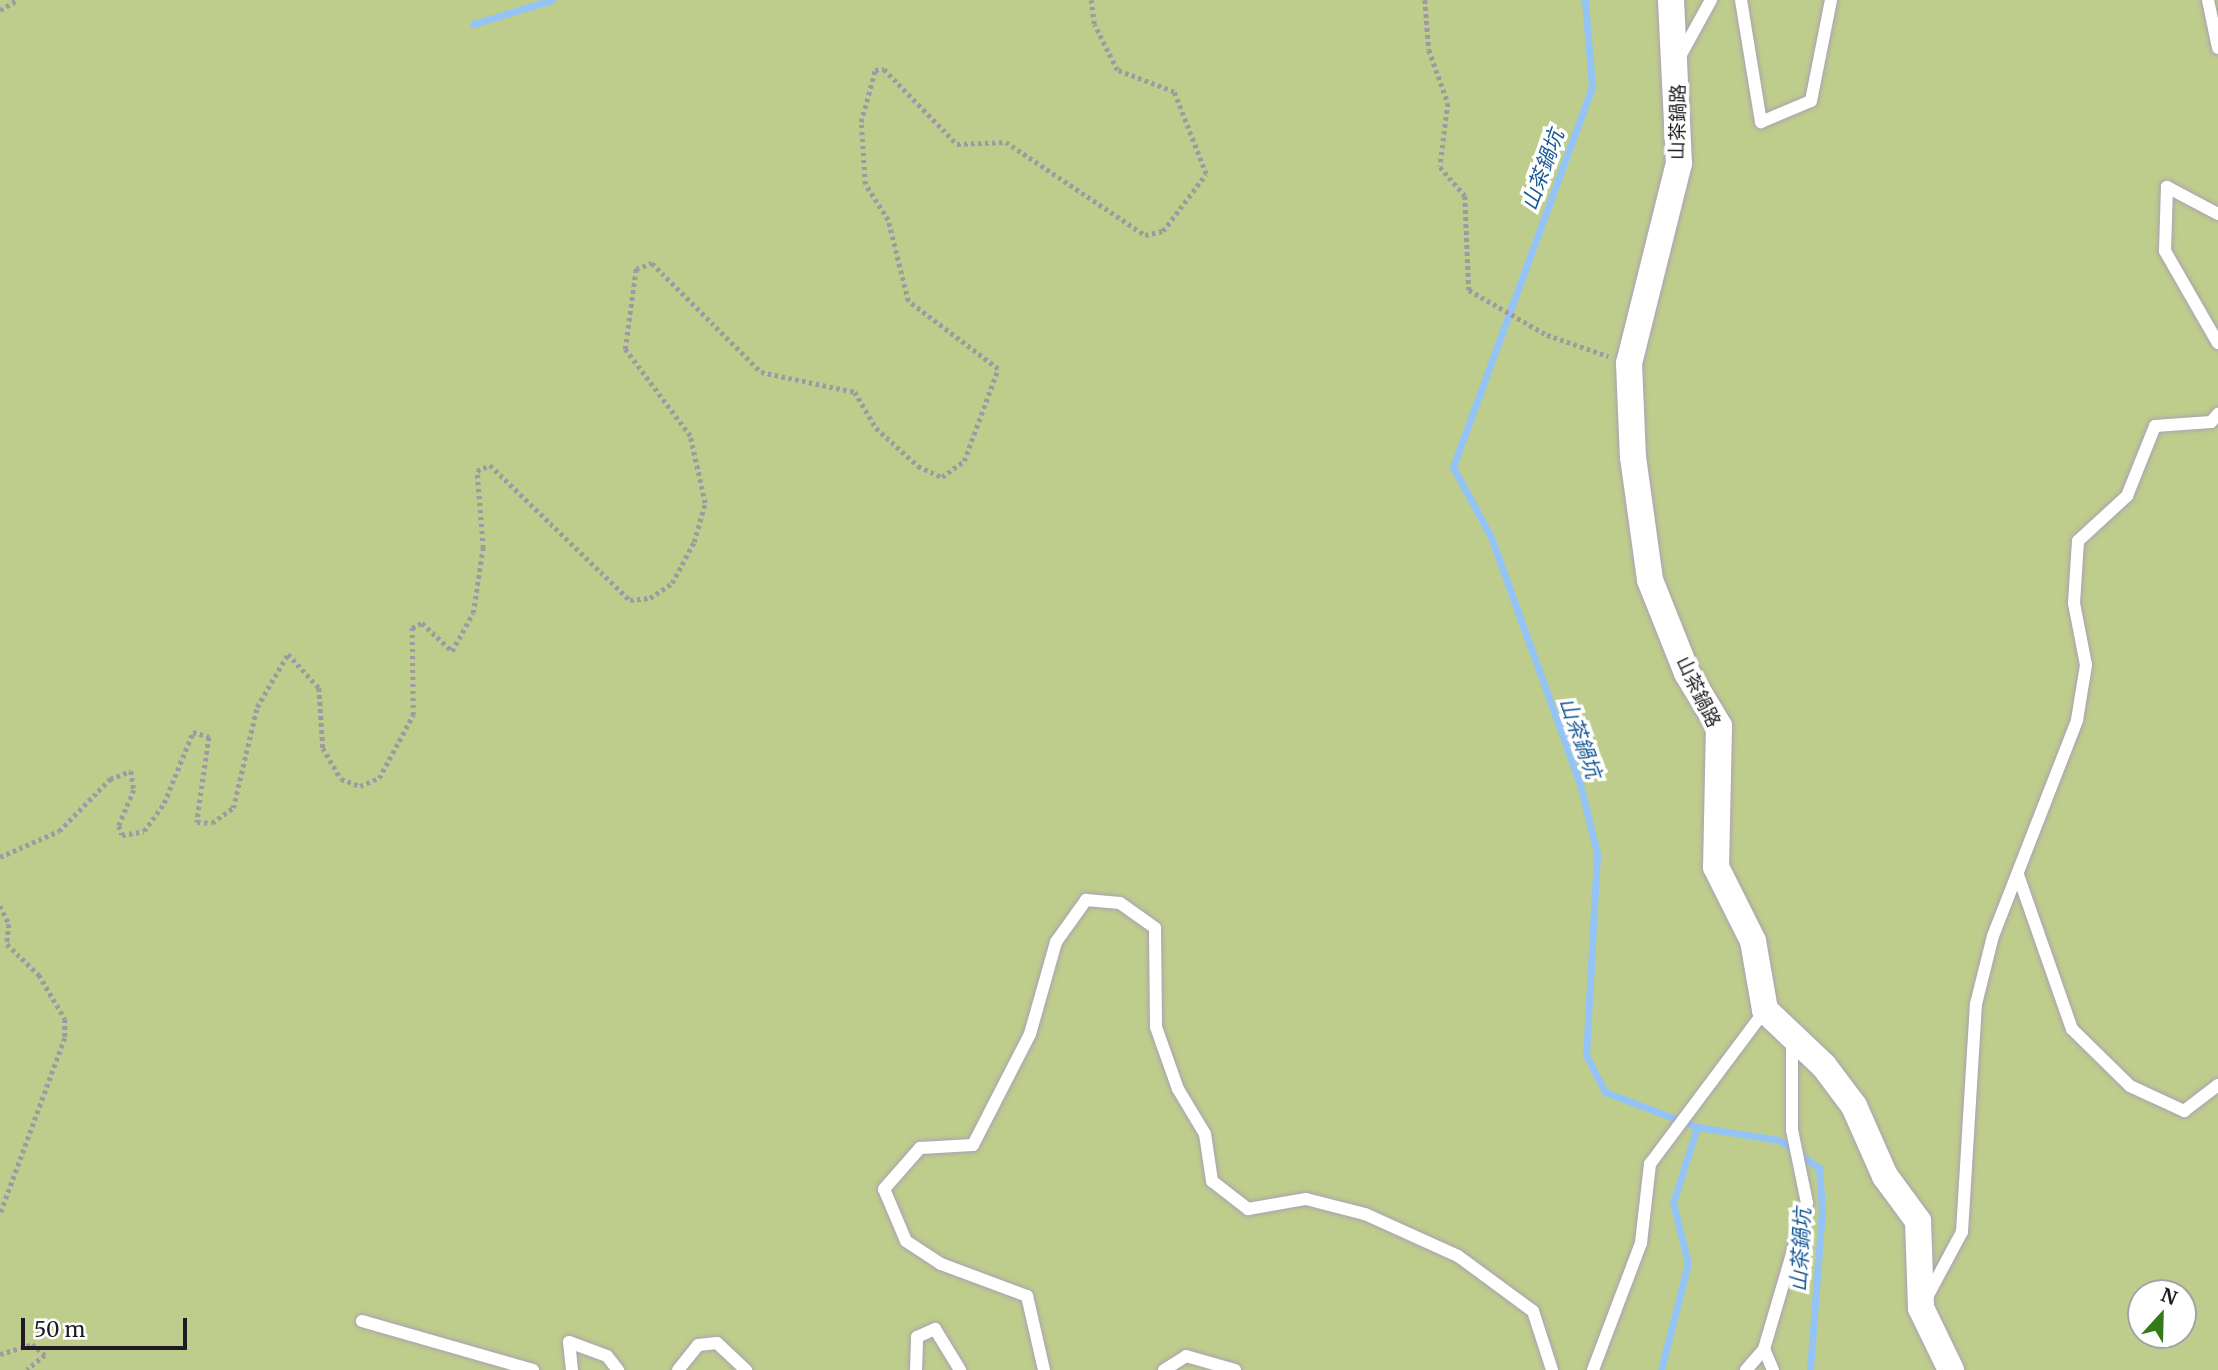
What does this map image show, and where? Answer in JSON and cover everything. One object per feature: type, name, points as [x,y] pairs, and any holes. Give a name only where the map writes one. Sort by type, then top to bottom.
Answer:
[{"type":"street","name":"山茶鍋路","points":[[1671,0],[1679,58],[1679,163],[1629,363],[1633,457],[1650,580],[1686,673],[1719,726],[1716,867],[1754,941],[1765,1010]]},
{"type":"street","points":[[1765,1010],[1792,1035],[1854,1106],[1885,1176],[1918,1221],[1921,1308],[1951,1370]]},
{"type":"lane","points":[[1679,58],[1711,0]]},
{"type":"lane","points":[[1741,0],[1761,122],[1811,101],[1831,0]]},
{"type":"lane","points":[[2208,0],[2218,48]]},
{"type":"lane","points":[[2218,214],[2166,187],[2165,251],[2218,343]]},
{"type":"lane","points":[[1921,1308],[1962,1232],[1976,1004],[2018,875],[2077,720],[2086,665],[2074,603],[2078,541],[2127,496],[2155,426],[2211,422],[2218,414]]},
{"type":"lane","points":[[2018,875],[2072,1029],[2130,1086],[2184,1111],[2218,1085]]},
{"type":"lane","points":[[1044,1370],[1027,1296],[941,1264],[906,1241],[884,1189],[920,1148],[973,1145],[1030,1034],[1056,942],[1086,900],[1120,903],[1155,928],[1156,1027],[1178,1089],[1205,1133],[1212,1181],[1248,1209],[1306,1199],[1365,1214],[1458,1256],[1533,1311],[1552,1370]]},
{"type":"lane","points":[[1593,1370],[1641,1243],[1650,1164],[1765,1010]]},
{"type":"lane","points":[[1746,1370],[1764,1349],[1808,1203],[1793,1134],[1792,1035]]},
{"type":"lane","points":[[362,1321],[533,1370]]},
{"type":"lane","points":[[916,1370],[917,1336],[935,1329],[960,1370]]},
{"type":"lane","points":[[572,1370],[569,1342],[607,1356],[618,1370]]},
{"type":"lane","points":[[678,1370],[698,1345],[717,1343],[746,1370]]},
{"type":"lane","points":[[1764,1349],[1773,1370]]},
{"type":"lane","points":[[1164,1370],[1186,1356],[1235,1370]]},
{"type":"path","points":[[0,10],[17,0]]},
{"type":"path","points":[[0,857],[58,831],[110,779],[131,771],[134,790],[119,826],[122,835],[144,831],[164,803],[193,732],[209,737],[208,766],[195,803],[197,822],[212,823],[233,808],[257,707],[288,654],[319,688],[323,748],[341,779],[360,786],[379,778],[413,715],[412,628],[422,623],[452,651],[473,613],[482,548],[477,471],[490,465],[630,600],[650,598],[672,583],[694,542],[705,503],[690,436],[625,349],[636,269],[652,262],[761,372],[855,392],[876,428],[918,466],[942,477],[964,461],[998,369],[908,301],[888,220],[865,184],[862,122],[875,70],[884,69],[957,144],[1006,142],[1145,235],[1163,231],[1206,174],[1174,92],[1117,70],[1094,24],[1091,0]]},
{"type":"path","points":[[1425,0],[1429,50],[1448,103],[1440,167],[1465,196],[1469,290],[1547,335],[1629,363]]},
{"type":"path","points":[[0,906],[9,924],[7,944],[39,975],[65,1018],[65,1038],[0,1215]]},
{"type":"path","points":[[0,1354],[32,1343],[45,1355],[27,1370]]},
{"type":"green space","points":[[0,0],[2218,0],[2218,1370],[0,1370]]},
{"type":"waterway","points":[[473,24],[552,0]]},
{"type":"waterway","name":"山茶鍋坑","points":[[1585,0],[1592,87],[1453,467],[1491,537],[1580,784],[1597,854],[1586,1055],[1605,1092],[1697,1127],[1779,1140],[1819,1168],[1822,1210],[1810,1370]]},
{"type":"waterway","points":[[1661,1370],[1688,1263],[1673,1203],[1697,1127]]}]
